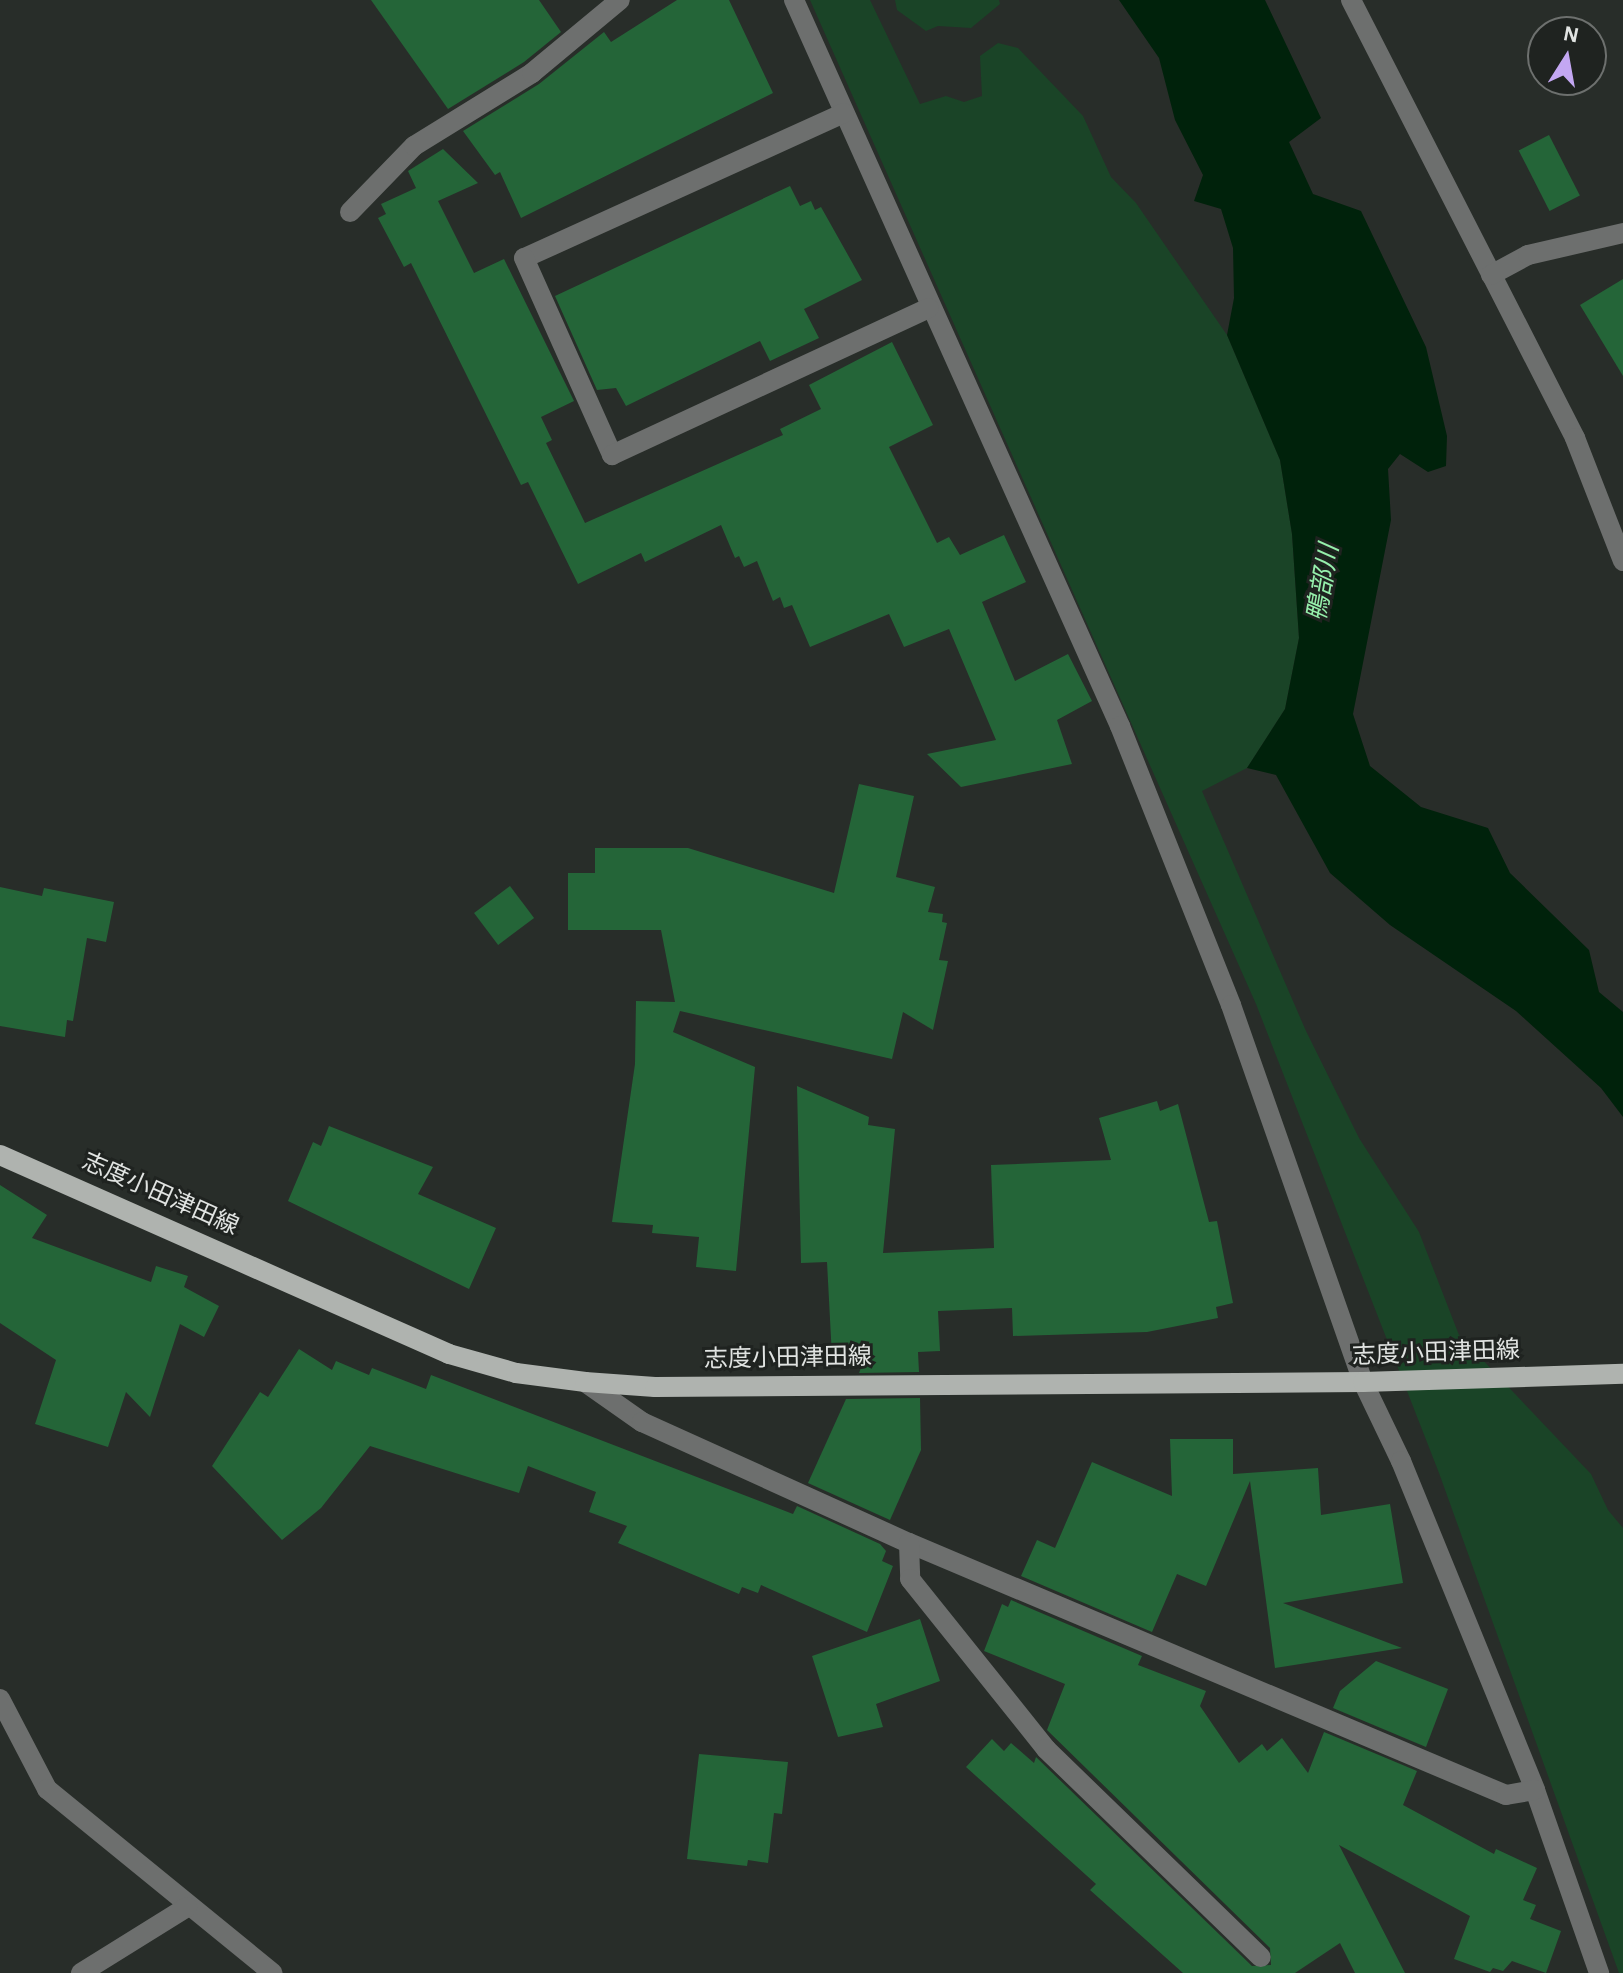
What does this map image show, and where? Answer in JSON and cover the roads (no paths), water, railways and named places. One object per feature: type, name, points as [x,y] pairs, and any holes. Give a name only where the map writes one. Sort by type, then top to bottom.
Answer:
[{"type":"main road","name":"志度小田津田線","points":[[0,1155],[449,1354],[516,1373],[655,1387],[1387,1382],[1623,1374]]},
{"type":"street","points":[[350,212],[414,146],[532,73],[620,0]]},
{"type":"street","points":[[794,0],[929,308],[1126,741],[1231,1005],[1363,1382],[1401,1461],[1535,1790],[1599,1973]]},
{"type":"street","points":[[1351,0],[1575,438],[1623,561]]},
{"type":"street","points":[[844,113],[524,258],[612,455],[929,308]]},
{"type":"street","points":[[1491,275],[1528,255],[1623,233]]},
{"type":"street","points":[[585,1382],[642,1422],[909,1543],[1506,1795],[1535,1790]]},
{"type":"street","points":[[909,1543],[910,1579],[1046,1749],[1261,1957]]},
{"type":"street","points":[[0,1699],[47,1789],[187,1907],[273,1973]]},
{"type":"street","points":[[81,1973],[187,1907]]},
{"type":"water","name":"鴨部川","points":[[1119,0],[1265,0],[1321,118],[1289,142],[1313,194],[1361,211],[1426,347],[1447,436],[1446,466],[1428,472],[1400,454],[1388,469],[1391,520],[1353,714],[1370,766],[1421,807],[1488,828],[1510,873],[1589,950],[1599,992],[1623,1012],[1623,1117],[1601,1088],[1516,1011],[1390,925],[1330,873],[1276,775],[1247,768],[1285,709],[1299,638],[1292,534],[1280,460],[1227,335],[1234,298],[1233,248],[1221,209],[1194,201],[1203,175],[1175,120],[1159,58]]}]
